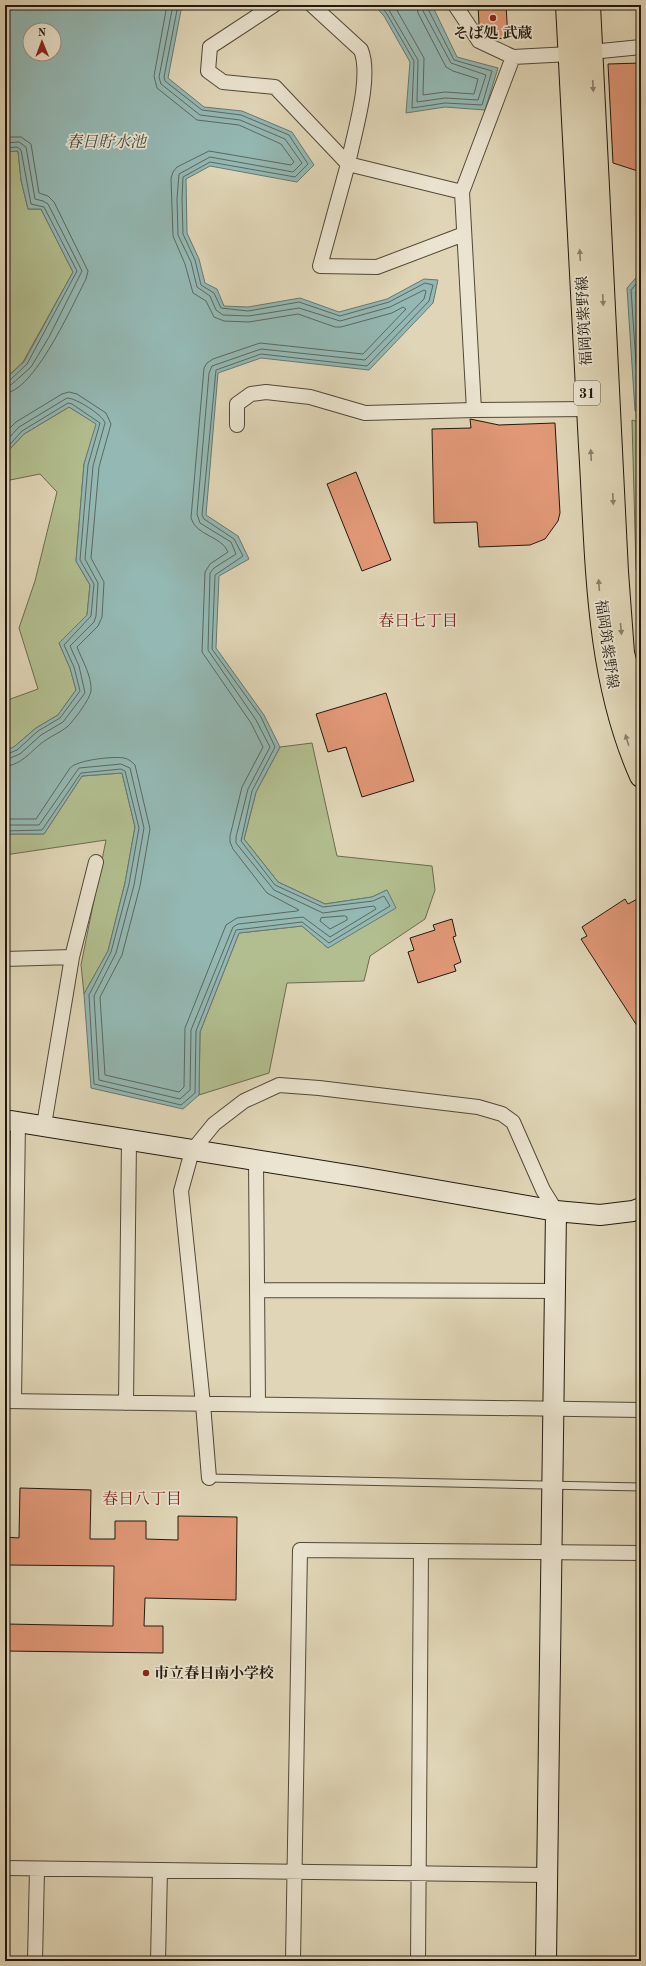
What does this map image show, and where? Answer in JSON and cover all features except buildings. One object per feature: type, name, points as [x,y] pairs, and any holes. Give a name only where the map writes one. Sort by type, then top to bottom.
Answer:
[{"type":"main road","name":"福岡筑紫野線","points":[[568,5],[588,409],[602,623],[615,701],[632,756],[641,776]]},
{"type":"main road","name":"福岡筑紫野線","points":[[589,5],[617,572],[623,653],[641,724]]},
{"type":"street","points":[[274,5],[210,47],[208,71],[223,82],[275,87],[348,164],[462,192]]},
{"type":"street","points":[[312,5],[361,50],[365,60],[366,76],[348,164],[320,266],[377,267],[464,234]]},
{"type":"street","points":[[455,5],[478,41],[513,57],[570,54]]},
{"type":"street","points":[[591,52],[641,48]]},
{"type":"street","points":[[474,410],[462,192],[513,57]]},
{"type":"street","points":[[237,424],[237,404],[251,394],[266,392],[310,397],[365,413],[588,409]]},
{"type":"street","points":[[44,1125],[72,957],[96,862]]},
{"type":"street","points":[[5,959],[72,957]]},
{"type":"street","points":[[208,1478],[203,1404],[181,1191],[192,1151],[214,1124],[244,1101],[279,1085],[319,1088],[478,1106],[502,1114],[513,1122],[543,1190],[556,1211],[546,1961]]},
{"type":"street","points":[[641,1208],[633,1211],[600,1215],[556,1211],[361,1177],[12,1121],[10,1401],[641,1410]]},
{"type":"street","points":[[126,1403],[129,1140]]},
{"type":"street","points":[[256,1161],[258,1405]]},
{"type":"street","points":[[258,1290],[554,1291]]},
{"type":"street","points":[[293,1961],[293,1872],[300,1550],[641,1553]]},
{"type":"street","points":[[418,1961],[420,1874],[421,1551]]},
{"type":"street","points":[[5,1868],[546,1875]]},
{"type":"street","points":[[35,1961],[37,1869]]},
{"type":"street","points":[[158,1961],[160,1870]]},
{"type":"lane","points":[[208,1478],[641,1487]]},
{"type":"green space","points":[[18,151],[21,180],[28,209],[41,209],[73,272],[23,362],[5,379],[5,325],[7,323],[5,320],[5,271],[9,265],[5,252],[5,152]]},
{"type":"green space","points":[[69,407],[97,424],[84,464],[76,561],[90,585],[87,615],[59,643],[70,668],[76,690],[58,715],[36,728],[15,746],[5,752],[5,701],[38,689],[19,628],[35,581],[57,492],[40,474],[5,481],[5,454],[24,434]]},
{"type":"green space","points":[[632,420],[641,423],[641,602],[636,568]]},
{"type":"green space","points":[[312,743],[337,856],[432,866],[435,890],[425,919],[370,956],[364,981],[287,983],[269,1073],[199,1095],[200,1032],[239,933],[302,926],[328,948],[387,890],[372,897],[325,904],[278,882],[244,839],[256,792],[280,747]]},
{"type":"green space","points":[[122,773],[135,827],[125,883],[108,951],[84,994],[81,965],[106,840],[5,855],[5,834],[44,834],[82,776]]},
{"type":"water","name":"春日貯水池","points":[[5,5],[182,5],[168,78],[204,107],[242,111],[292,132],[314,165],[297,182],[210,166],[186,179],[187,233],[199,259],[205,283],[217,289],[224,306],[248,307],[300,298],[339,312],[387,299],[424,279],[438,280],[433,303],[369,370],[261,358],[218,373],[206,515],[238,536],[249,559],[219,576],[216,648],[264,715],[280,747],[256,792],[244,839],[278,882],[325,904],[372,897],[387,890],[396,908],[328,948],[302,926],[239,933],[200,1032],[199,1095],[183,1109],[91,1088],[84,994],[108,951],[125,883],[135,827],[122,773],[82,776],[44,834],[5,834],[5,752],[15,746],[36,728],[58,715],[76,690],[70,668],[59,643],[87,615],[90,585],[76,561],[84,464],[96,424],[69,407],[24,434],[5,454],[5,379],[24,362],[73,272],[41,209],[28,209],[21,180],[18,151],[5,152]]},
{"type":"water","points":[[374,5],[432,5],[457,57],[498,68],[485,110],[445,107],[406,113],[410,62],[384,16]]},
{"type":"water","points":[[641,272],[641,413],[635,411],[627,288]]},
{"type":"place","name":"そば処 武蔵","points":[[493,18]]},
{"type":"place","name":"市立春日南小学校","points":[[146,1673]]},
{"type":"district","name":"春日七丁目","points":[[418,620]]},
{"type":"district","name":"春日八丁目","points":[[142,1498]]}]
